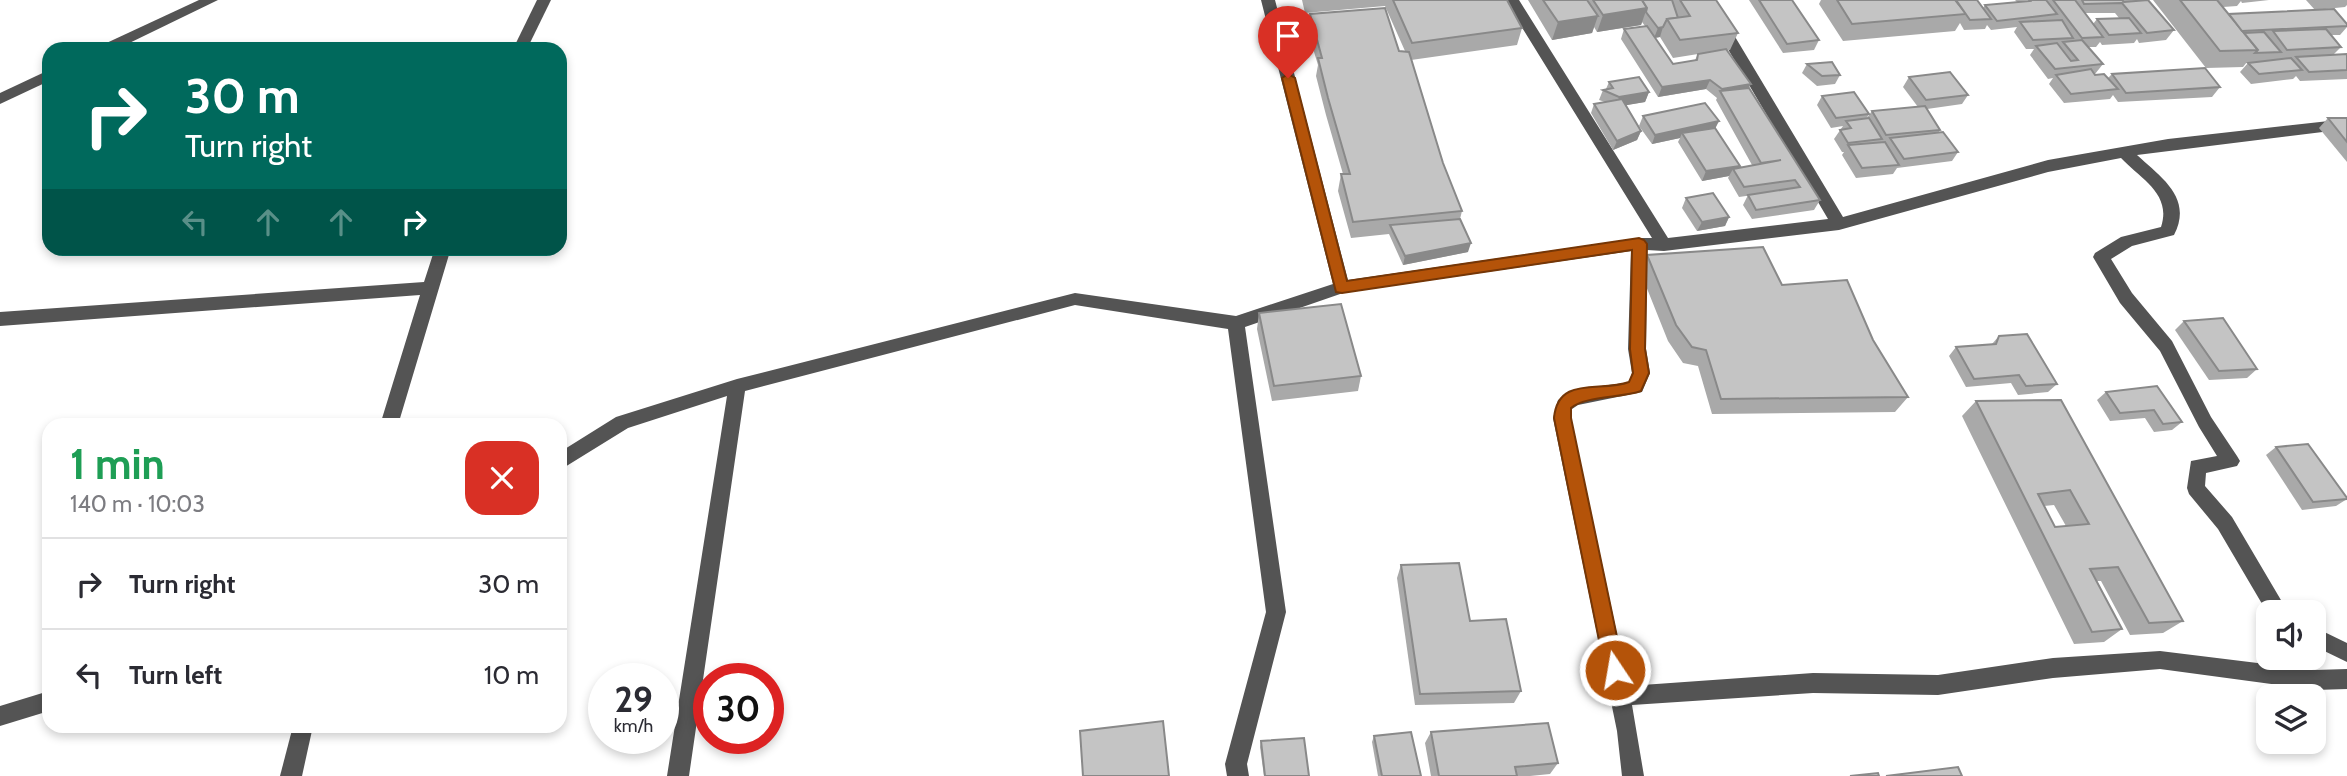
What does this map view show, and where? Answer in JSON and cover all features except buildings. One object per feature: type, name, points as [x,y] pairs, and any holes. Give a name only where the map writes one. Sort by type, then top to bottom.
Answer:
[{"type":"street","points":[[118,42],[190,4],[211,0]]},
{"type":"street","points":[[523,42],[544,0]]},
{"type":"street","points":[[1268,0],[1342,288]]},
{"type":"street","points":[[1512,0],[1664,245]]},
{"type":"street","points":[[1706,0],[1839,224]]},
{"type":"street","points":[[0,99],[42,78]]},
{"type":"street","points":[[0,84],[31,83]]},
{"type":"street","points":[[567,457],[622,422],[737,386],[1075,299],[1236,323],[1342,288],[1639,244],[1664,245],[1839,224],[2048,166],[2168,144],[2347,124]]},
{"type":"street","points":[[2124,152],[2166,191],[2174,210],[2168,231],[2127,241],[2101,257],[2126,298],[2166,346],[2205,422],[2231,461],[2197,467],[2196,488],[2225,523],[2270,600]]},
{"type":"street","points":[[1633,776],[1620,696],[1563,418],[1564,405],[1573,396],[1625,391],[1636,387],[1641,373],[1637,349],[1639,244]]},
{"type":"street","points":[[390,418],[441,256]]},
{"type":"street","points":[[0,319],[431,288]]},
{"type":"street","points":[[1236,323],[1276,612],[1236,764],[1238,776]]},
{"type":"street","points":[[678,776],[737,386]]},
{"type":"street","points":[[2326,642],[2347,653]]},
{"type":"street","points":[[1620,696],[1813,682],[1938,685],[2053,668],[2160,660],[2315,680],[2347,679]]},
{"type":"street","points":[[0,716],[42,703]]},
{"type":"street","points":[[291,776],[301,733]]},
{"type":"route","points":[[1288,78],[1342,288],[1639,244],[1637,349],[1641,373],[1636,387],[1625,391],[1573,396],[1564,405],[1563,418],[1615,670]]}]
